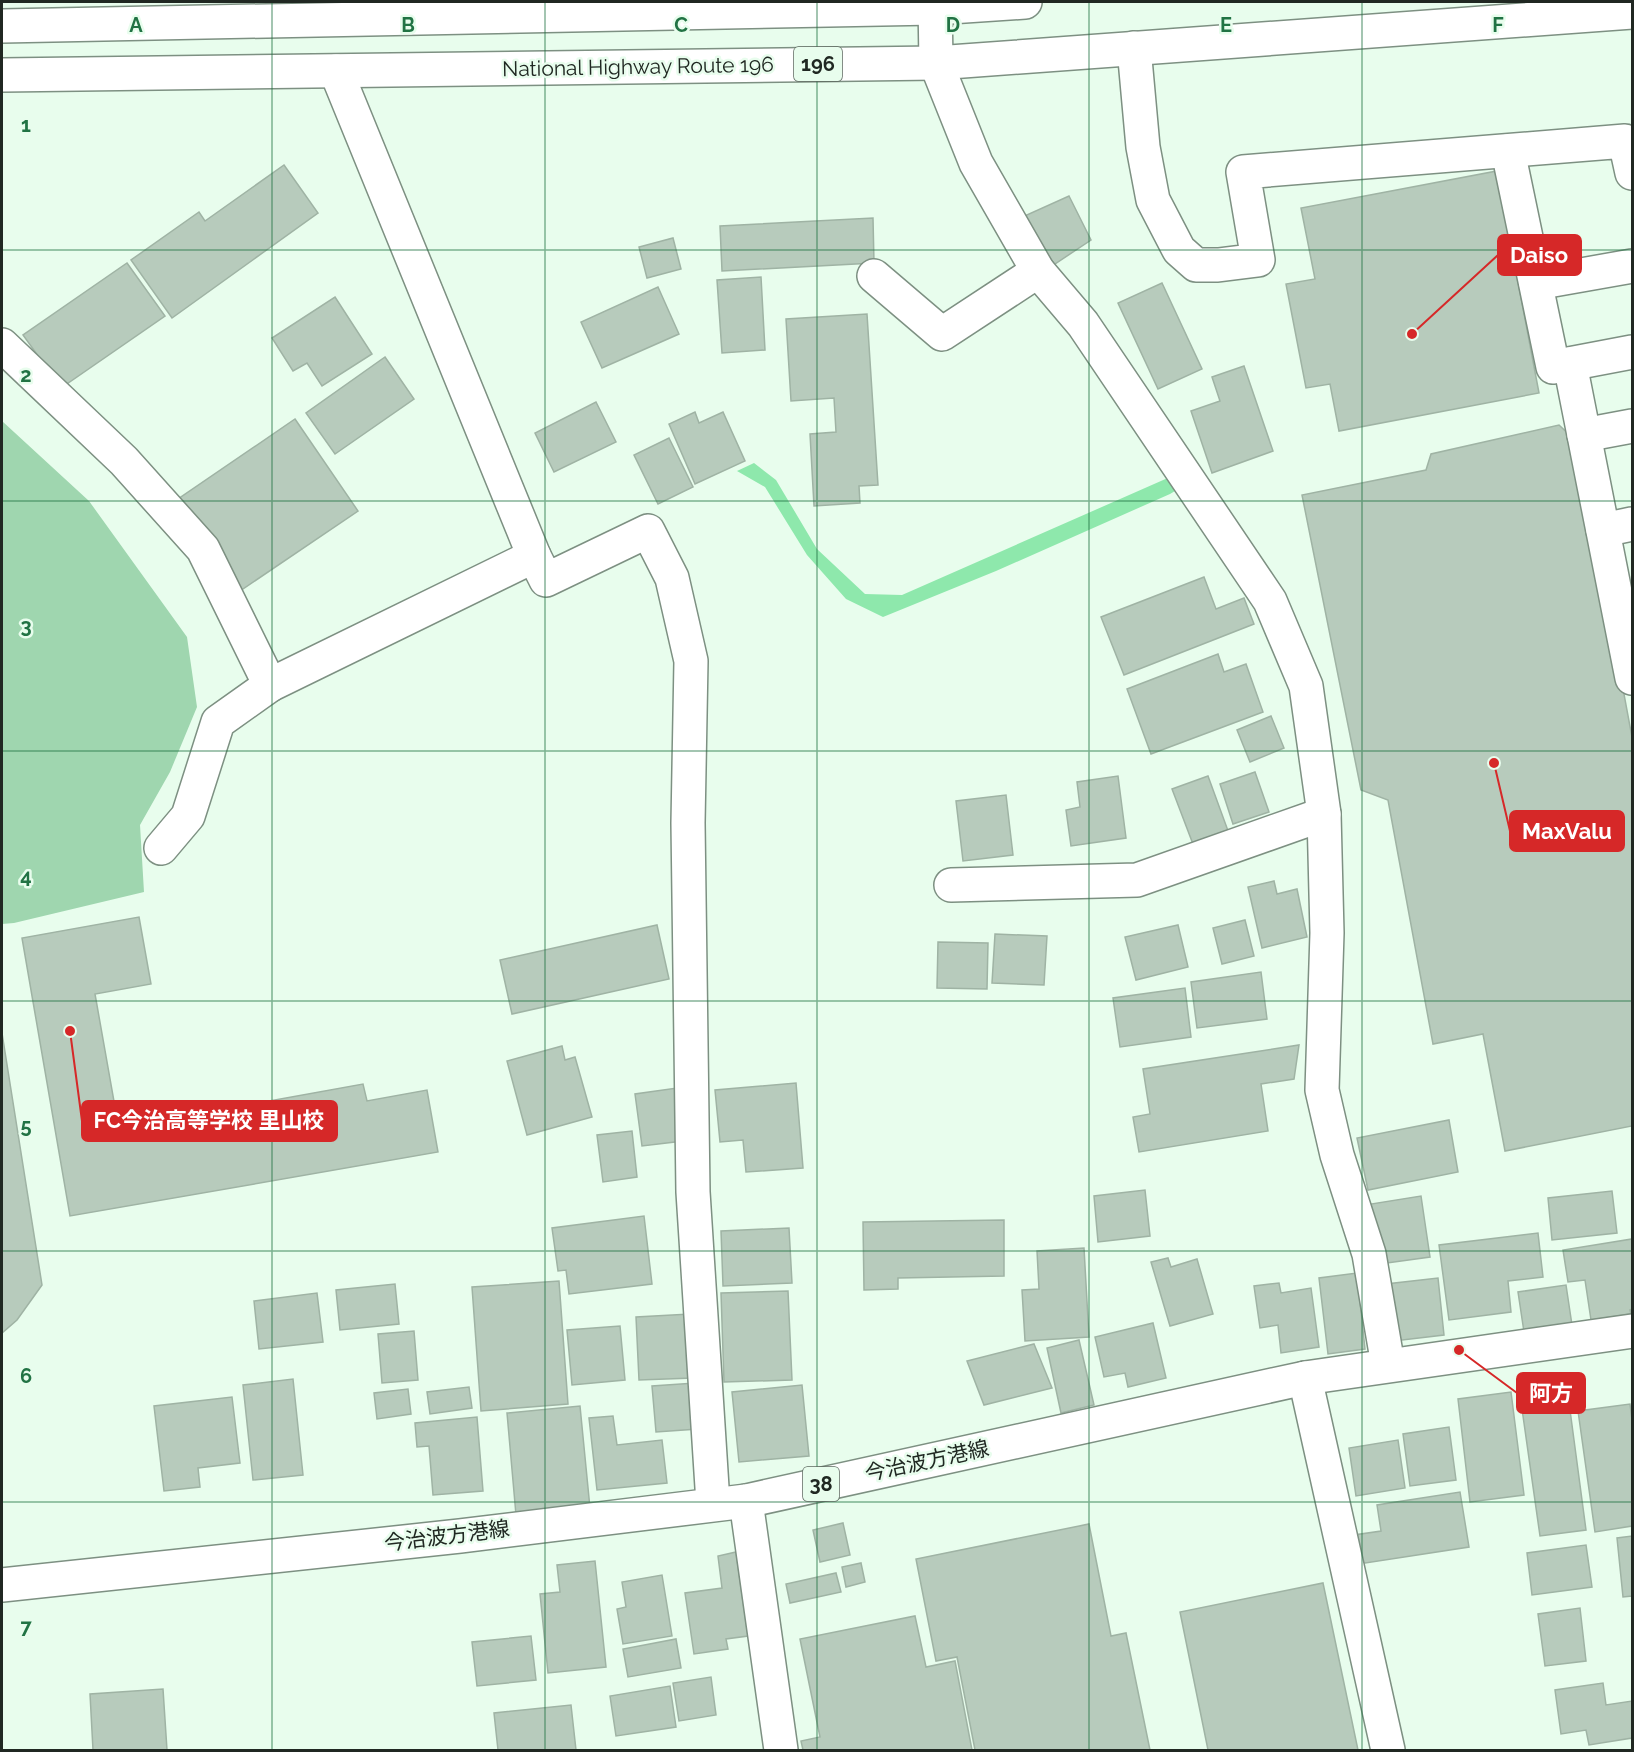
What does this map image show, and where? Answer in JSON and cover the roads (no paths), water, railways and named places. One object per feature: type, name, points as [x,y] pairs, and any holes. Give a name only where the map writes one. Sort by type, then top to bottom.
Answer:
[{"type":"main road","points":[[2,26],[1025,2]]},
{"type":"main road","points":[[935,5],[936,63],[976,163],[1038,271],[1083,324],[1270,601],[1306,686],[1324,814],[1328,933],[1322,1090],[1337,1155],[1369,1254],[1388,1365]]},
{"type":"main road","name":"National Highway Route 196","points":[[2,75],[936,63],[1632,12]]},
{"type":"main road","points":[[1134,48],[1143,147],[1153,200],[1179,250],[1196,265],[1258,260],[1243,172],[1625,141],[1632,173]]},
{"type":"main road","points":[[336,71],[534,556],[546,580],[648,531],[672,578],[691,661],[688,823],[693,1192],[713,1503]]},
{"type":"main road","points":[[1508,151],[1553,367],[1632,352]]},
{"type":"main road","points":[[1536,283],[1632,266]]},
{"type":"main road","points":[[874,276],[942,334],[1038,271]]},
{"type":"main road","points":[[2,345],[124,461],[203,549],[270,685]]},
{"type":"main road","points":[[1570,363],[1584,435],[1618,527],[1632,678]]},
{"type":"main road","points":[[1584,435],[1632,426]]},
{"type":"main road","points":[[161,848],[188,816],[218,722],[270,685],[534,556]]},
{"type":"main road","points":[[951,885],[1137,880],[1324,814]]},
{"type":"main road","name":"今治波方港線","points":[[2,1585],[460,1536],[713,1503],[746,1501],[1305,1378],[1632,1330]]},
{"type":"main road","points":[[1305,1378],[1388,1750]]},
{"type":"main road","points":[[746,1501],[781,1750]]},
{"type":"place","name":"Daiso","points":[[1412,334]]},
{"type":"place","name":"MaxValu","points":[[1494,763]]},
{"type":"place","name":"FC今治高等学校 里山校","points":[[70,1031]]},
{"type":"place","name":"阿方","points":[[1459,1350]]}]
